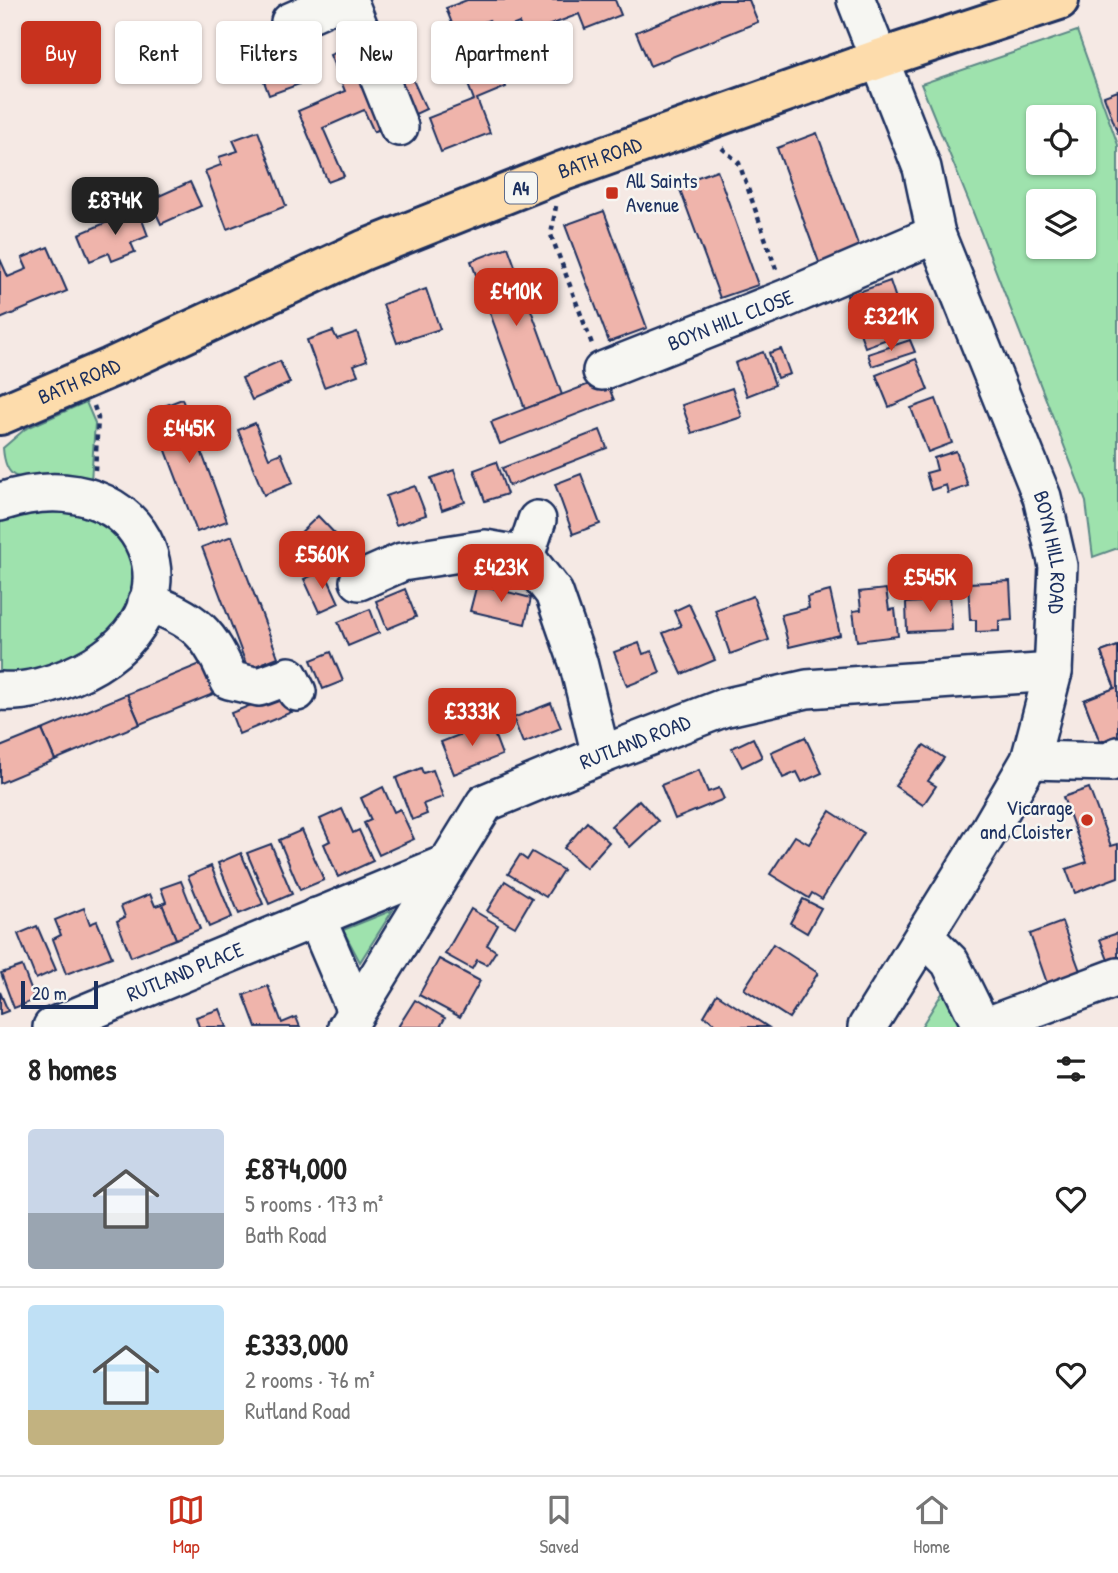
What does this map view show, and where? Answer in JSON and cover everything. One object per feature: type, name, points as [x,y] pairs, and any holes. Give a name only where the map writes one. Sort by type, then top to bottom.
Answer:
[{"type":"main road","name":"BATH ROAD","points":[[0,415],[83,380],[364,250],[563,171],[695,123],[1059,0]]},
{"type":"street","points":[[292,21],[340,0]]},
{"type":"street","points":[[348,0],[399,127]]},
{"type":"street","points":[[856,0],[879,60]]},
{"type":"street","name":"BOYN HILL ROAD","points":[[867,1027],[1030,760],[1053,672],[1058,566],[1042,497],[936,233],[922,168],[879,60]]},
{"type":"street","name":"BOYN HILL CLOSE","points":[[602,371],[787,298],[936,233]]},
{"type":"street","points":[[0,502],[22,495],[51,493],[93,499],[115,508],[131,522],[144,539],[151,561],[151,590],[135,632],[93,667],[64,680],[34,688],[0,691]]},
{"type":"street","points":[[525,556],[537,520]]},
{"type":"street","points":[[359,581],[402,562],[485,549],[525,556],[554,593],[578,662],[601,755]]},
{"type":"street","points":[[147,601],[174,611],[203,631],[218,653],[229,680],[259,687],[289,676],[297,692]]},
{"type":"street","name":"RUTLAND ROAD","points":[[351,1019],[485,803],[723,708],[807,689],[1053,672]]},
{"type":"street","points":[[1030,760],[1116,765]]},
{"type":"street","name":"RUTLAND PLACE","points":[[52,1027],[446,864]]},
{"type":"street","points":[[316,918],[351,1019]]},
{"type":"street","points":[[924,936],[950,962],[983,1027],[1118,977]]},
{"type":"path","points":[[695,123],[738,163],[787,298]]},
{"type":"path","points":[[563,171],[551,235],[602,371]]},
{"type":"path","points":[[83,380],[98,418],[93,499]]},
{"type":"green space","points":[[1077,31],[1118,145],[1118,548],[1093,557],[1086,502],[921,84]]},
{"type":"green space","points":[[86,402],[95,423],[91,481],[63,475],[21,478],[9,470],[3,448],[25,429]]},
{"type":"green space","points":[[81,507],[118,526],[138,554],[130,621],[49,672],[0,678],[0,519]]},
{"type":"green space","points":[[393,910],[360,962],[343,930]]},
{"type":"green space","points":[[953,976],[976,1018],[956,1027],[921,1027]]},
{"type":"building","points":[[467,0],[615,0],[621,15],[585,29],[579,14],[561,21],[451,21],[446,8]]},
{"type":"building","points":[[716,0],[749,0],[758,22],[650,66],[636,32]]},
{"type":"building","points":[[336,52],[336,69],[330,55]]},
{"type":"building","points":[[265,84],[300,84],[269,95]]},
{"type":"building","points":[[342,84],[367,84],[385,126],[374,132],[364,110],[323,128],[344,176],[328,182],[298,111],[345,91]]},
{"type":"building","points":[[394,84],[415,84],[426,109],[409,117]]},
{"type":"building","points":[[468,84],[505,84],[506,87],[477,99],[490,133],[441,152],[428,118],[474,100]]},
{"type":"building","points":[[1118,91],[1118,134],[1104,96]]},
{"type":"building","points":[[258,131],[286,206],[227,229],[205,171],[221,165],[219,157],[238,151],[233,140]]},
{"type":"building","points":[[817,133],[860,250],[820,265],[777,148]]},
{"type":"building","points":[[717,170],[758,285],[720,298],[678,184]]},
{"type":"building","points":[[190,182],[201,206],[161,224],[150,200]]},
{"type":"building","points":[[138,209],[148,236],[131,243],[135,252],[112,261],[109,253],[90,261],[79,234]]},
{"type":"building","points":[[604,211],[647,328],[609,342],[565,225]]},
{"type":"building","points":[[48,247],[67,291],[0,319],[0,259],[8,277],[27,269],[22,258]]},
{"type":"building","points":[[508,247],[562,395],[525,409],[471,261]]},
{"type":"building","points":[[890,281],[907,332],[865,347],[847,296]]},
{"type":"building","points":[[426,289],[440,329],[397,343],[383,304]]},
{"type":"building","points":[[333,331],[337,339],[357,332],[367,360],[354,365],[358,375],[324,387],[307,340]]},
{"type":"building","points":[[910,340],[915,352],[872,366],[868,354]]},
{"type":"building","points":[[781,349],[790,374],[777,378],[769,353]]},
{"type":"building","points":[[763,352],[775,385],[747,396],[735,363]]},
{"type":"building","points":[[916,359],[928,390],[889,407],[876,375]]},
{"type":"building","points":[[280,361],[290,383],[252,400],[242,378]]},
{"type":"building","points":[[605,378],[614,400],[500,444],[491,422]]},
{"type":"building","points":[[732,388],[742,417],[692,433],[682,405]]},
{"type":"building","points":[[182,399],[227,521],[197,532],[151,411]]},
{"type":"building","points":[[936,399],[952,443],[928,452],[911,408]]},
{"type":"building","points":[[255,423],[269,458],[281,453],[293,483],[264,495],[238,430]]},
{"type":"building","points":[[600,430],[607,448],[509,486],[502,468]]},
{"type":"building","points":[[956,451],[968,486],[948,493],[946,485],[931,490],[926,473],[937,470],[934,458]]},
{"type":"building","points":[[496,462],[507,494],[485,501],[474,470]]},
{"type":"building","points":[[454,470],[465,502],[442,510],[431,478]]},
{"type":"building","points":[[581,474],[600,524],[573,534],[555,484]]},
{"type":"building","points":[[415,486],[426,515],[396,525],[386,496]]},
{"type":"building","points":[[318,516],[339,538],[316,560],[295,538]]},
{"type":"building","points":[[232,536],[278,657],[248,669],[202,547]]},
{"type":"building","points":[[324,570],[339,603],[319,612],[304,579]]},
{"type":"building","points":[[1010,581],[1012,620],[999,621],[999,631],[976,632],[976,620],[970,620],[968,583]]},
{"type":"building","points":[[477,584],[531,598],[525,624],[470,611]]},
{"type":"building","points":[[405,589],[416,617],[387,629],[376,601]]},
{"type":"building","points":[[886,589],[889,610],[895,609],[898,636],[857,641],[853,611],[861,610],[859,592]]},
{"type":"building","points":[[830,591],[840,635],[789,647],[781,615],[809,608],[807,597]]},
{"type":"building","points":[[950,593],[952,630],[907,632],[906,603],[920,602],[920,595]]},
{"type":"building","points":[[753,596],[769,640],[730,654],[715,610]]},
{"type":"building","points":[[689,604],[715,660],[682,674],[663,633],[681,626],[674,611]]},
{"type":"building","points":[[370,609],[379,633],[348,646],[338,622]]},
{"type":"building","points":[[639,643],[643,654],[652,651],[660,673],[627,686],[614,652]]},
{"type":"building","name":"Vicarage and Cloister","points":[[1118,646],[1118,735],[1100,742],[1084,700],[1115,688],[1101,652]]},
{"type":"building","name":"Vicarage and Cloister","points":[[1118,646],[1118,735],[1100,742],[1084,700],[1115,688],[1101,652]]},
{"type":"building","points":[[331,652],[343,681],[323,689],[311,660]]},
{"type":"building","points":[[205,662],[218,692],[140,724],[127,694]]},
{"type":"building","points":[[286,691],[294,711],[239,734],[231,713]]},
{"type":"building","points":[[127,694],[140,724],[55,760],[42,730]]},
{"type":"building","points":[[551,703],[561,728],[523,743],[513,718]]},
{"type":"building","points":[[490,723],[502,755],[454,774],[441,742]]},
{"type":"building","points":[[42,730],[55,760],[0,783],[0,747]]},
{"type":"building","points":[[805,737],[822,773],[802,782],[797,772],[783,778],[771,752]]},
{"type":"building","points":[[753,738],[762,757],[742,767],[732,748]]},
{"type":"building","points":[[924,745],[944,758],[928,781],[936,786],[923,805],[895,786]]},
{"type":"building","points":[[421,768],[423,773],[433,770],[443,797],[423,804],[427,814],[412,820],[396,778]]},
{"type":"building","points":[[699,770],[708,792],[719,788],[724,799],[675,819],[661,785]]},
{"type":"building","points":[[383,787],[394,812],[400,809],[414,839],[379,855],[364,823],[371,820],[361,798]]},
{"type":"building","name":"Vicarage and Cloister","points":[[1089,788],[1111,846],[1118,844],[1118,877],[1075,893],[1066,869],[1087,862],[1063,797]]},
{"type":"building","points":[[639,800],[658,821],[630,847],[611,826]]},
{"type":"building","points":[[342,809],[353,833],[359,830],[373,861],[338,877],[324,844],[330,841],[320,819]]},
{"type":"building","points":[[830,811],[864,833],[822,899],[812,893],[809,898],[770,874],[795,836],[809,844]]},
{"type":"building","points":[[587,822],[609,842],[586,868],[564,848]]},
{"type":"building","points":[[302,830],[324,880],[300,890],[279,840]]},
{"type":"building","points":[[271,844],[292,894],[269,904],[247,853]]},
{"type":"building","points":[[532,852],[563,870],[546,897],[508,874],[520,855],[527,860]]},
{"type":"building","points":[[241,853],[263,904],[239,914],[218,863]]},
{"type":"building","points":[[211,866],[232,917],[209,927],[188,876]]},
{"type":"building","points":[[181,881],[200,929],[176,939],[162,904],[166,902],[161,888]]},
{"type":"building","points":[[505,881],[532,898],[515,927],[487,911]]},
{"type":"building","points":[[150,894],[155,906],[162,904],[176,939],[131,957],[117,921],[125,917],[121,906]]},
{"type":"building","points":[[803,899],[821,908],[807,933],[790,923]]},
{"type":"building","points":[[84,908],[90,924],[97,921],[112,957],[66,974],[53,939],[61,935],[55,920]]},
{"type":"building","points":[[471,909],[498,925],[487,945],[496,951],[487,965],[477,960],[472,969],[445,954]]},
{"type":"building","points":[[1062,922],[1080,971],[1047,983],[1030,934]]},
{"type":"building","points":[[37,926],[56,970],[36,979],[18,934]]},
{"type":"building","points":[[1118,933],[1118,957],[1108,960],[1100,939]]},
{"type":"building","points":[[773,944],[818,973],[789,1018],[744,989]]},
{"type":"building","points":[[439,959],[480,981],[460,1017],[419,995]]},
{"type":"building","points":[[22,966],[35,1000],[14,1008],[1,973]]},
{"type":"building","points":[[268,986],[282,1023],[296,1017],[300,1027],[256,1027],[244,995]]},
{"type":"building","points":[[0,992],[8,1011],[0,1014]]},
{"type":"building","points":[[717,994],[768,1027],[721,1027],[704,1016]]},
{"type":"building","points":[[415,1000],[445,1018],[440,1027],[398,1027]]},
{"type":"building","points":[[220,1009],[227,1027],[199,1027],[196,1017]]},
{"type":"place","name":"All Saints Avenue","points":[[612,193]]},
{"type":"place","name":"Vicarage and Cloister","points":[[1087,820]]}]
